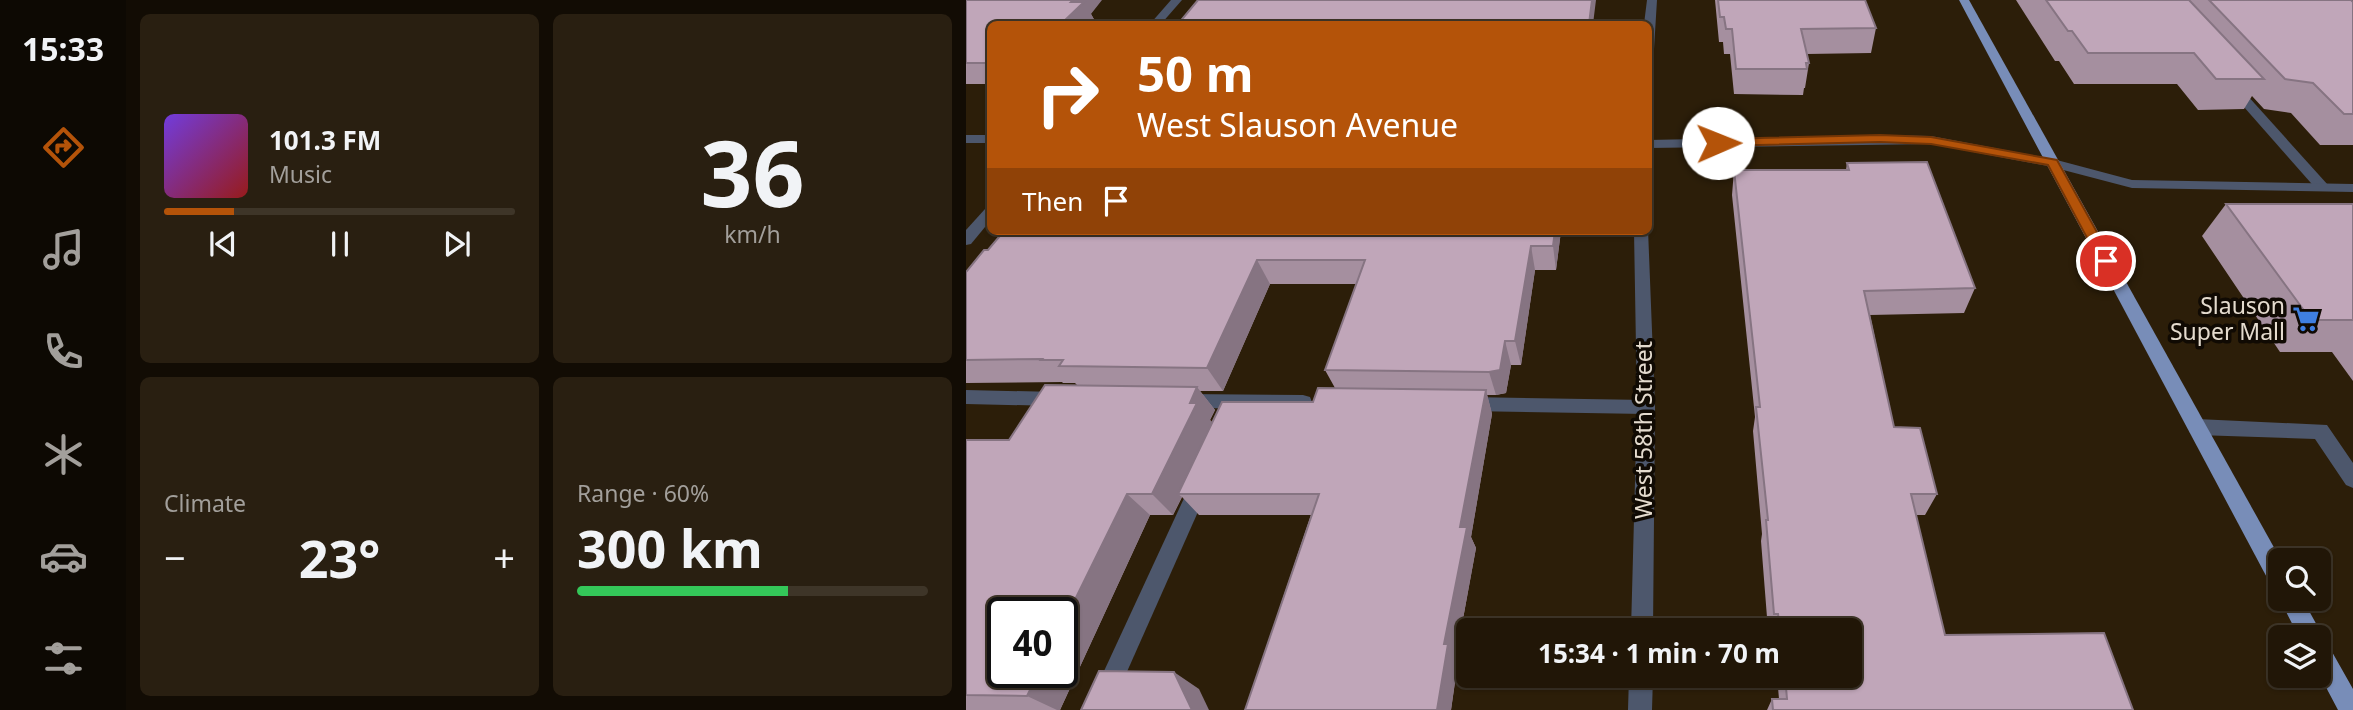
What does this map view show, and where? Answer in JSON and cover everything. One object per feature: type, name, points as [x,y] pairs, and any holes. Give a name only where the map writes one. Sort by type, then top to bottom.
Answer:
[{"type":"main road","points":[[1964,0],[2268,558]]},
{"type":"main road","points":[[2331,673],[2351,710]]},
{"type":"street","points":[[1159,21],[1177,0]]},
{"type":"street","points":[[1651,21],[1653,0]]},
{"type":"street","points":[[2226,79],[2323,188]]},
{"type":"street","points":[[966,139],[987,139]]},
{"type":"street","points":[[1652,144],[1931,140],[2053,163],[2132,184],[2353,188]]},
{"type":"street","points":[[966,240],[987,216]]},
{"type":"street","name":"West 58th Street","points":[[1642,235],[1646,407],[1642,618]]},
{"type":"street","points":[[966,397],[1075,399]]},
{"type":"street","points":[[1170,401],[1321,403]]},
{"type":"street","points":[[1226,426],[1238,402]]},
{"type":"street","points":[[1445,404],[1646,407]]},
{"type":"street","points":[[2197,427],[2320,431],[2353,479]]},
{"type":"street","points":[[1098,710],[1210,463]]},
{"type":"street","points":[[1640,710],[1641,688]]},
{"type":"building","points":[[966,0],[1084,2],[1064,21],[987,21],[987,63],[966,63]]},
{"type":"building","points":[[1198,0],[1592,0],[1589,21],[1180,21]]},
{"type":"building","points":[[1718,0],[1865,0],[1876,28],[1801,29],[1809,63],[1806,63],[1807,69],[1736,69],[1732,29],[1726,29],[1724,17],[1720,17]]},
{"type":"building","points":[[2046,0],[2189,0],[2264,79],[2216,79],[2194,53],[2088,53]]},
{"type":"building","points":[[2209,0],[2351,0],[2353,114],[2344,114],[2313,83],[2285,79]]},
{"type":"building","points":[[1927,162],[1975,288],[1864,291],[1894,427],[1920,428],[1937,494],[1911,494],[1945,635],[2104,633],[2133,710],[1773,710],[1772,699],[1787,699],[1786,688],[1862,688],[1862,618],[1778,618],[1778,614],[1774,614],[1768,520],[1756,407],[1760,407],[1734,170],[1849,170],[1847,163]]},
{"type":"building","points":[[2226,204],[2353,204],[2353,320],[2311,320]]},
{"type":"building","points":[[1001,235],[1554,235],[1553,246],[1531,246],[1515,341],[1505,341],[1500,370],[1489,372],[1325,370],[1365,260],[1257,260],[1207,368],[1059,366],[1063,360],[1042,359],[966,360],[966,272],[984,250],[988,250]]},
{"type":"building","points":[[1045,385],[1197,387],[1190,403],[1197,403],[1152,494],[1127,494],[1076,597],[987,597],[987,688],[1031,688],[1027,696],[966,695],[966,440],[1009,440]]},
{"type":"building","points":[[1318,388],[1486,390],[1460,527],[1467,527],[1444,644],[1448,644],[1437,710],[1245,710],[1319,494],[1178,494],[1222,402],[1313,402]]},
{"type":"building","points":[[1099,671],[1174,672],[1192,710],[1081,710]]},
{"type":"place","name":"Slauson Super Mall","points":[[2306,319]]},
{"type":"route","points":[[1718,143],[1931,140],[2053,163],[2106,261]]}]
